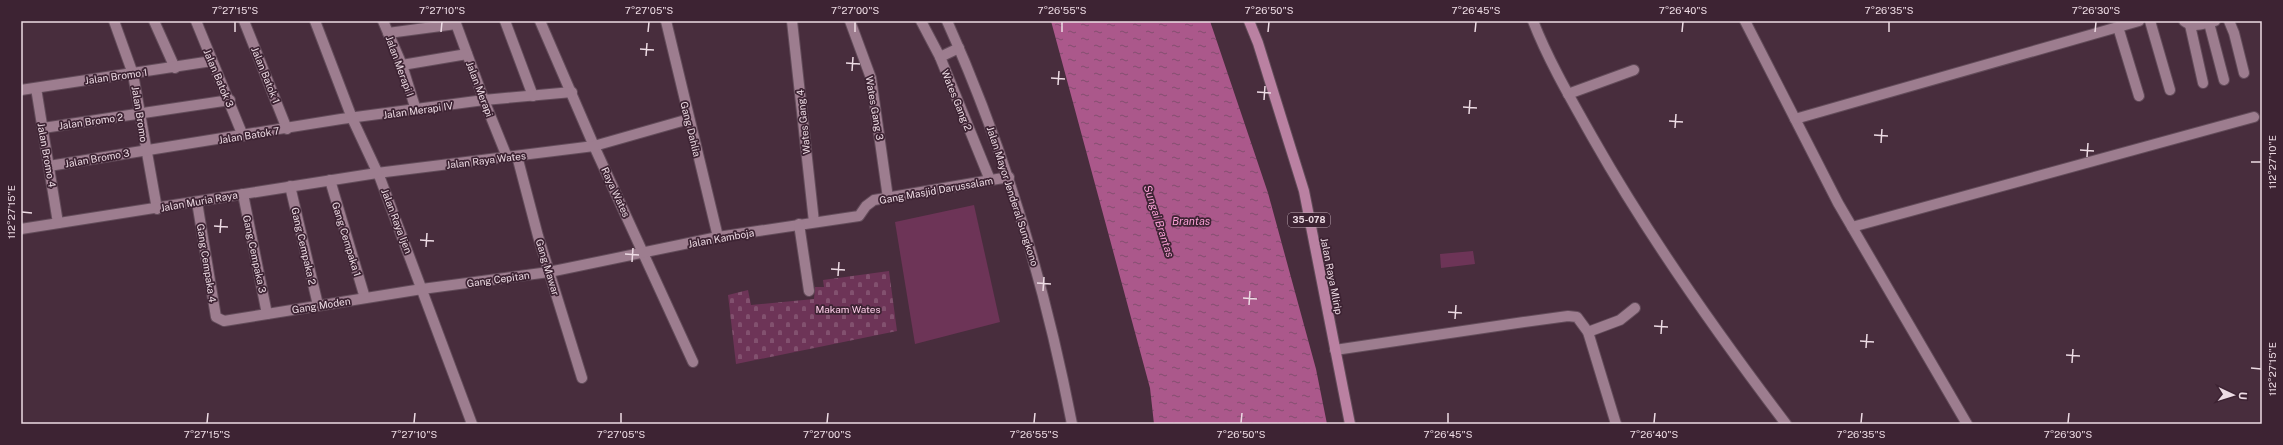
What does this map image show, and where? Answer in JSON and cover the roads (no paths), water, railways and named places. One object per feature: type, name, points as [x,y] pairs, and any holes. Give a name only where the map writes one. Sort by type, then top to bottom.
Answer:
[{"type":"main road","name":"Jalan Raya Mlirip","points":[[1249,21],[1258,43],[1304,191],[1350,424]]},
{"type":"street","name":"Jalan Bromo","points":[[114,21],[133,74],[157,209]]},
{"type":"street","points":[[154,21],[174,68]]},
{"type":"street","name":"Jalan Batok 3","points":[[196,21],[230,100],[243,136]]},
{"type":"street","name":"Jalan Batok 1","points":[[244,21],[287,129]]},
{"type":"street","name":"Jalan Raya Ijen","points":[[315,21],[352,118],[377,173],[472,424]]},
{"type":"street","name":"Jalan Merapi I","points":[[383,21],[402,65],[416,110]]},
{"type":"street","points":[[505,21],[533,96]]},
{"type":"street","name":"Raya Wates","points":[[540,21],[572,92],[594,146],[693,362]]},
{"type":"street","name":"Gang Dahlia","points":[[666,21],[718,237]]},
{"type":"street","name":"Wates Gang 4","points":[[792,21],[814,222]]},
{"type":"street","name":"Wates Gang 3","points":[[850,21],[871,78],[888,198]]},
{"type":"street","name":"Wates Gang 2","points":[[921,21],[940,56],[990,180]]},
{"type":"street","name":"Jalan Mayor Jenderal Sungkono","points":[[948,21],[977,89],[1009,177],[1042,288],[1060,360],[1072,424]]},
{"type":"street","points":[[1533,21],[1568,94],[1626,195],[1690,292],[1786,424]]},
{"type":"street","points":[[1745,21],[1852,227],[1966,424]]},
{"type":"street","points":[[1795,118],[2139,21]]},
{"type":"street","points":[[2150,21],[2170,90]]},
{"type":"street","points":[[2229,21],[2234,33],[2244,73]]},
{"type":"street","points":[[2203,83],[2187,23],[2212,22],[2224,80]]},
{"type":"street","points":[[388,33],[455,23]]},
{"type":"street","name":"Jalan Merapi","points":[[455,23],[484,100],[512,157]]},
{"type":"street","points":[[2118,27],[2139,96]]},
{"type":"street","points":[[940,56],[959,48]]},
{"type":"street","points":[[402,65],[467,54]]},
{"type":"street","name":"Jalan Bromo 1","points":[[21,90],[174,68],[212,61]]},
{"type":"street","points":[[1568,94],[1634,70]]},
{"type":"street","name":"Jalan Bromo 4","points":[[36,88],[58,223]]},
{"type":"street","name":"Jalan Merapi IV","points":[[352,118],[484,100],[572,92]]},
{"type":"street","name":"Jalan Bromo 2","points":[[43,128],[230,100]]},
{"type":"street","points":[[1852,227],[2254,117]]},
{"type":"street","name":"Jalan Batok 7","points":[[146,150],[352,118]]},
{"type":"street","name":"Jalan Raya Wates","points":[[377,173],[594,146],[689,119]]},
{"type":"street","name":"Jalan Bromo 3","points":[[49,166],[146,150]]},
{"type":"street","name":"Gang Mawar","points":[[512,157],[582,378]]},
{"type":"street","name":"Jalan Muria Raya","points":[[21,229],[157,209],[290,186],[377,173]]},
{"type":"street","name":"Gang Masjid Darussalam","points":[[799,224],[859,216],[866,206],[874,200],[1009,177]]},
{"type":"street","name":"Gang Cempaka 1","points":[[330,180],[365,298]]},
{"type":"street","name":"Gang Cempaka 2","points":[[290,186],[318,305]]},
{"type":"street","name":"Gang Cempaka 3","points":[[243,194],[267,314]]},
{"type":"street","name":"Gang Cempaka 4","points":[[198,202],[216,317],[220,321]]},
{"type":"street","points":[[799,224],[809,291]]},
{"type":"street","name":"Jalan Kamboja","points":[[644,253],[718,237],[799,224]]},
{"type":"street","name":"Gang Cepitan","points":[[422,289],[549,272],[644,253]]},
{"type":"street","name":"Gang Moden","points":[[220,321],[422,289]]},
{"type":"street","points":[[1588,332],[1620,320],[1635,308]]},
{"type":"street","points":[[1335,350],[1568,316],[1580,319],[1588,332],[1616,424]]},
{"type":"water","name":"Brantas","points":[[1051,21],[1210,21],[1268,193],[1316,369],[1327,424],[1154,424],[1150,388]]},
{"type":"water label","name":"Sungai Brantas","points":[[1159,221]]},
{"type":"park label","name":"Makam Wates","points":[[848,309]]}]
